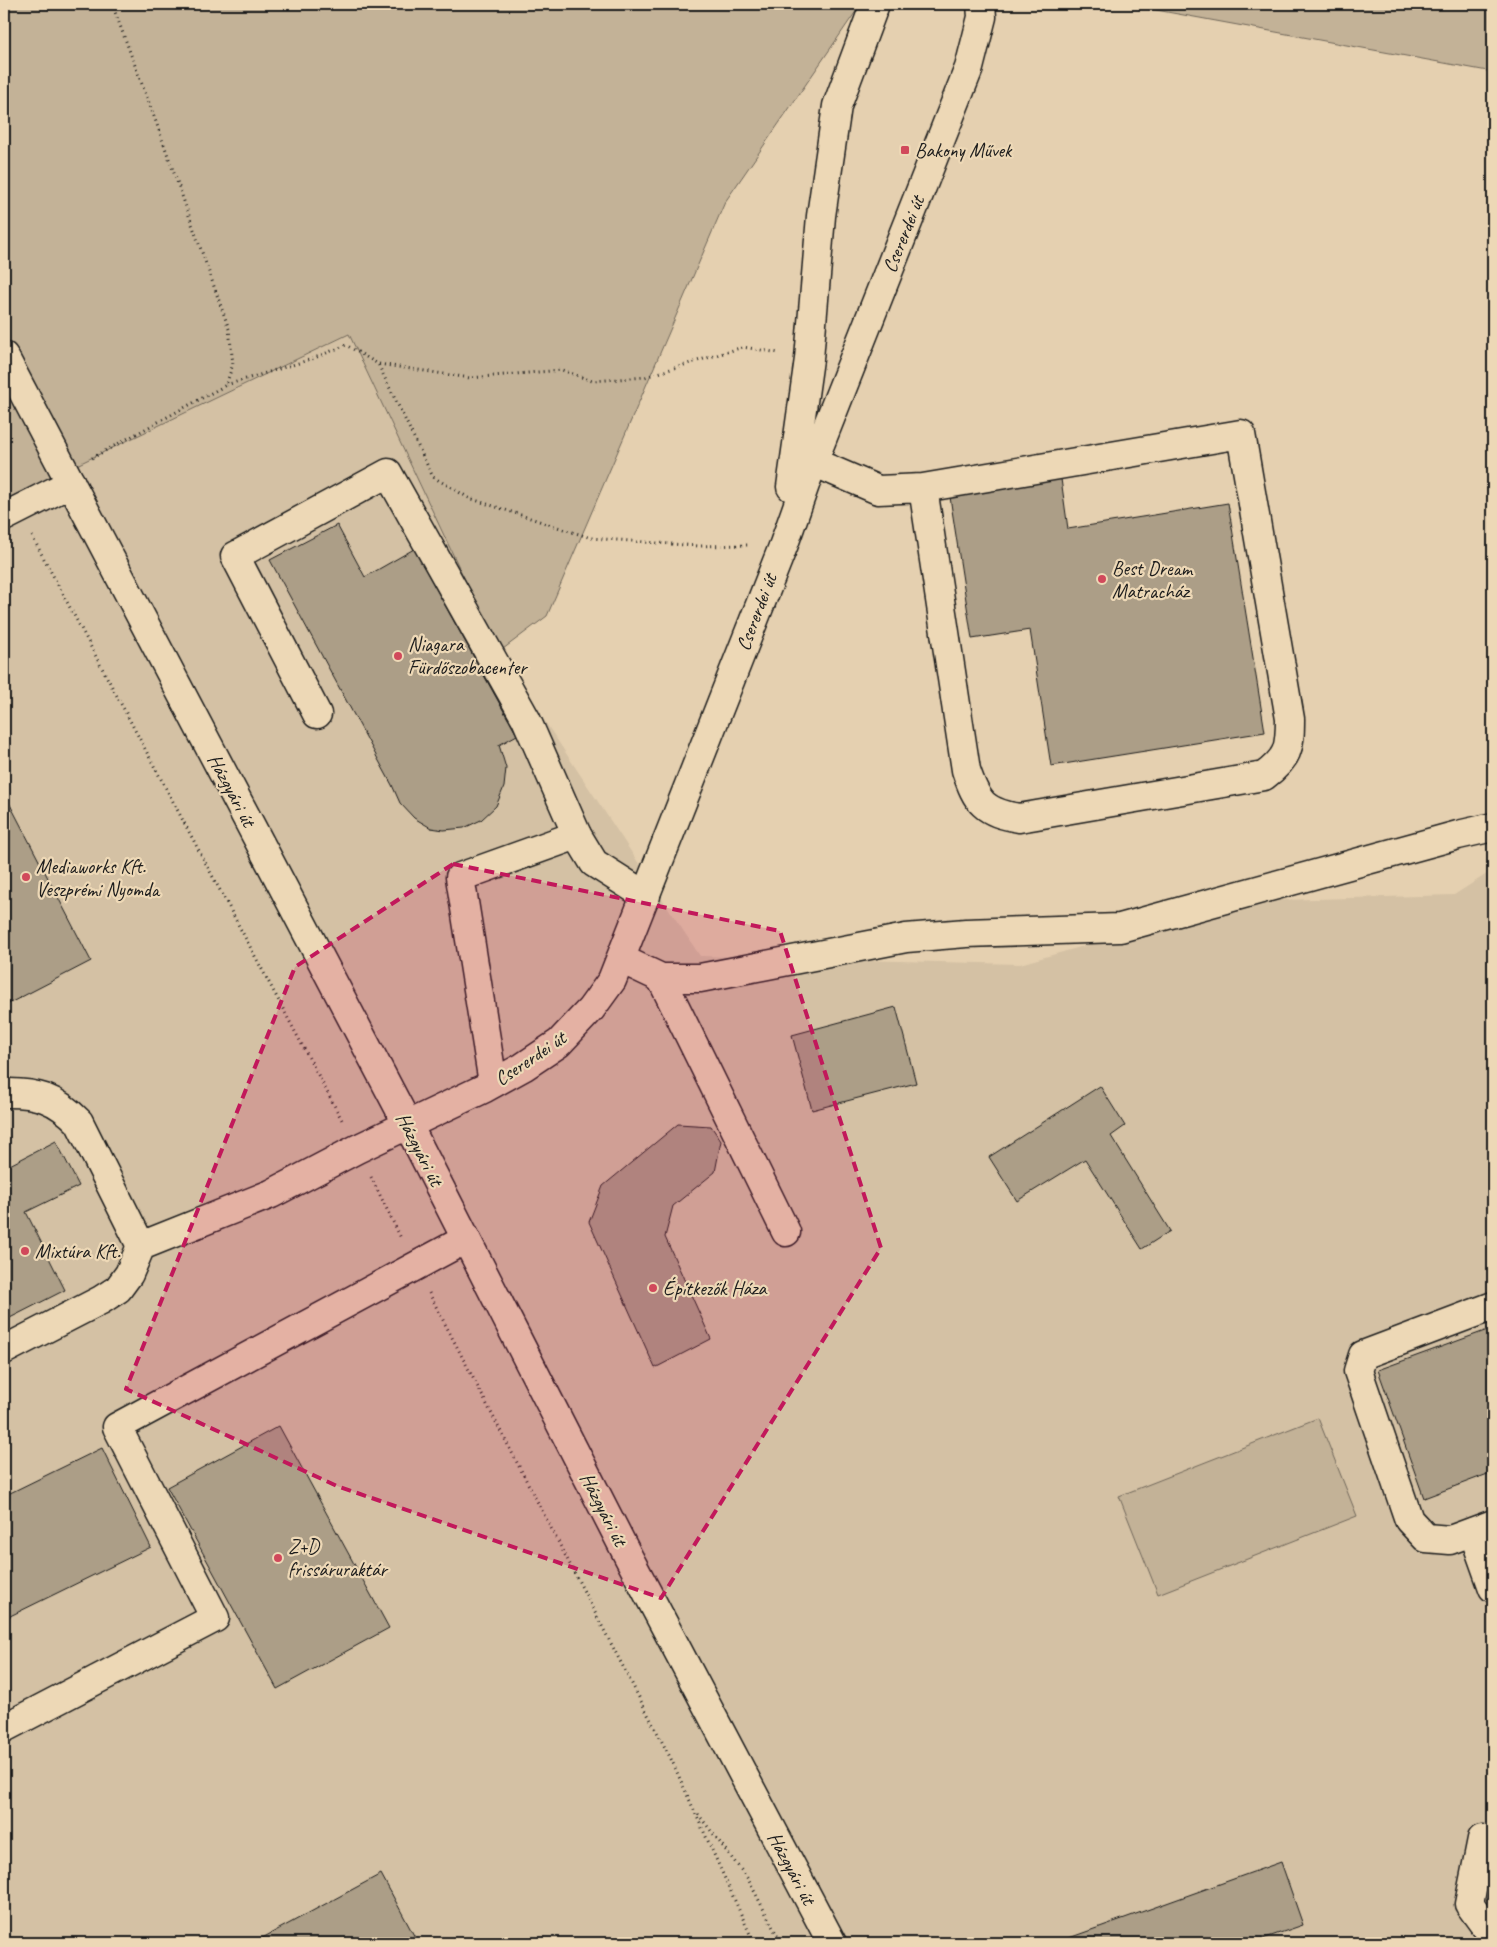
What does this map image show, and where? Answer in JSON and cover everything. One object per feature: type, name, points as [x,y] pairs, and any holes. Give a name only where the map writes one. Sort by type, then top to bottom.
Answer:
[{"type":"main road","points":[[784,544],[809,359],[821,216],[837,106],[875,4]]},
{"type":"main road","name":"Csererdei út","points":[[141,1246],[271,1194],[523,1067],[560,1043],[591,1009],[612,980],[784,544],[813,462],[969,68],[982,17],[981,4]]},
{"type":"main road","name":"Házgyári út","points":[[4,356],[408,1125],[629,1558],[832,1943]]},
{"type":"main road","points":[[813,462],[878,490],[923,488],[1241,434],[1290,720],[1290,740],[1287,754],[1278,766],[1264,776],[1019,818],[1001,815],[984,807],[973,791],[966,770],[923,488]]},
{"type":"main road","points":[[317,714],[235,556],[388,474],[526,719],[577,835],[594,863],[646,896]]},
{"type":"main road","points":[[11,513],[68,478]]},
{"type":"main road","points":[[621,959],[661,978],[700,978],[906,938],[966,933],[1120,928],[1493,827]]},
{"type":"main road","points":[[493,1083],[460,877],[577,835]]},
{"type":"main road","points":[[661,978],[786,1232]]},
{"type":"main road","points":[[4,1094],[39,1095],[54,1102],[79,1122],[141,1246],[129,1274],[118,1289],[101,1300],[4,1350]]},
{"type":"main road","points":[[4,1728],[215,1618],[117,1427],[466,1239]]},
{"type":"main road","points":[[1493,1306],[1363,1355],[1358,1370],[1409,1520],[1426,1538],[1450,1540],[1483,1528],[1493,1588]]},
{"type":"main road","points":[[1482,1839],[1469,1904],[1493,1937]]},
{"type":"path","points":[[112,4],[230,329],[233,364],[226,385]]},
{"type":"path","points":[[68,478],[226,385],[312,359],[346,344],[378,364],[470,378],[562,370],[592,381],[645,377],[744,347],[809,359]]},
{"type":"path","points":[[378,364],[434,477],[469,498],[591,538],[698,546],[784,544]]},
{"type":"path","points":[[11,513],[357,1149],[666,1750],[754,1943]]},
{"type":"path","points":[[693,1808],[748,1879],[781,1943]]},
{"type":"highlighted area","points":[[453,864],[780,931],[881,1248],[661,1598],[337,1486],[126,1389],[295,967]]},
{"type":"shaded area","points":[[4,4],[861,4],[725,202],[547,616],[499,652],[349,334],[4,500]]},
{"type":"shaded area","points":[[1141,4],[1493,4],[1493,72],[1140,7]]},
{"type":"shaded area","points":[[349,334],[499,652],[700,956],[1020,964],[1244,901],[1454,895],[1493,870],[1493,1943],[4,1943],[4,500]]},
{"type":"shaded area","points":[[1318,1418],[1357,1516],[1158,1594],[1119,1496]]},
{"type":"building","name":"Best Dream Matracház","points":[[1061,479],[1068,529],[1228,503],[1265,732],[1051,766],[1030,630],[972,639],[950,497]]},
{"type":"building","name":"Niagara Fürdőszobacenter","points":[[337,525],[365,577],[414,549],[517,735],[499,745],[506,768],[504,787],[496,806],[481,820],[464,828],[444,830],[431,828],[414,818],[400,803],[270,560]]},
{"type":"building","name":"Mediaworks Kft. Veszprémi Nyomda","points":[[4,793],[91,961],[4,1006]]},
{"type":"building","points":[[896,1007],[916,1083],[812,1110],[792,1035]]},
{"type":"building","points":[[1100,1086],[1125,1126],[1111,1136],[1170,1231],[1142,1249],[1085,1159],[1017,1201],[989,1157]]},
{"type":"building","name":"Építkezők Háza","points":[[678,1124],[711,1126],[721,1141],[715,1172],[673,1206],[665,1237],[711,1339],[655,1368],[589,1222],[603,1186]]},
{"type":"building","name":"Mixtúra Kft.","points":[[56,1141],[79,1186],[26,1212],[65,1290],[4,1321],[4,1168]]},
{"type":"building","points":[[1493,1328],[1493,1472],[1424,1498],[1378,1370]]},
{"type":"building","name":"Z+D frissáruraktár","points":[[279,1426],[389,1628],[277,1689],[167,1487]]},
{"type":"building","points":[[102,1448],[151,1547],[4,1619],[4,1496]]},
{"type":"building","points":[[1281,1862],[1303,1925],[1251,1943],[1055,1943]]},
{"type":"building","points":[[381,1874],[418,1943],[253,1943]]},
{"type":"place","name":"Bakony Művek","points":[[905,150]]},
{"type":"place","name":"Best Dream Matracház","points":[[1102,579]]},
{"type":"place","name":"Niagara Fürdőszobacenter","points":[[398,656]]},
{"type":"place","name":"Mediaworks Kft. Veszprémi Nyomda","points":[[26,877]]},
{"type":"place","name":"Mixtúra Kft.","points":[[25,1251]]},
{"type":"place","name":"Építkezők Háza","points":[[653,1288]]},
{"type":"place","name":"Z+D frissáruraktár","points":[[278,1558]]}]
